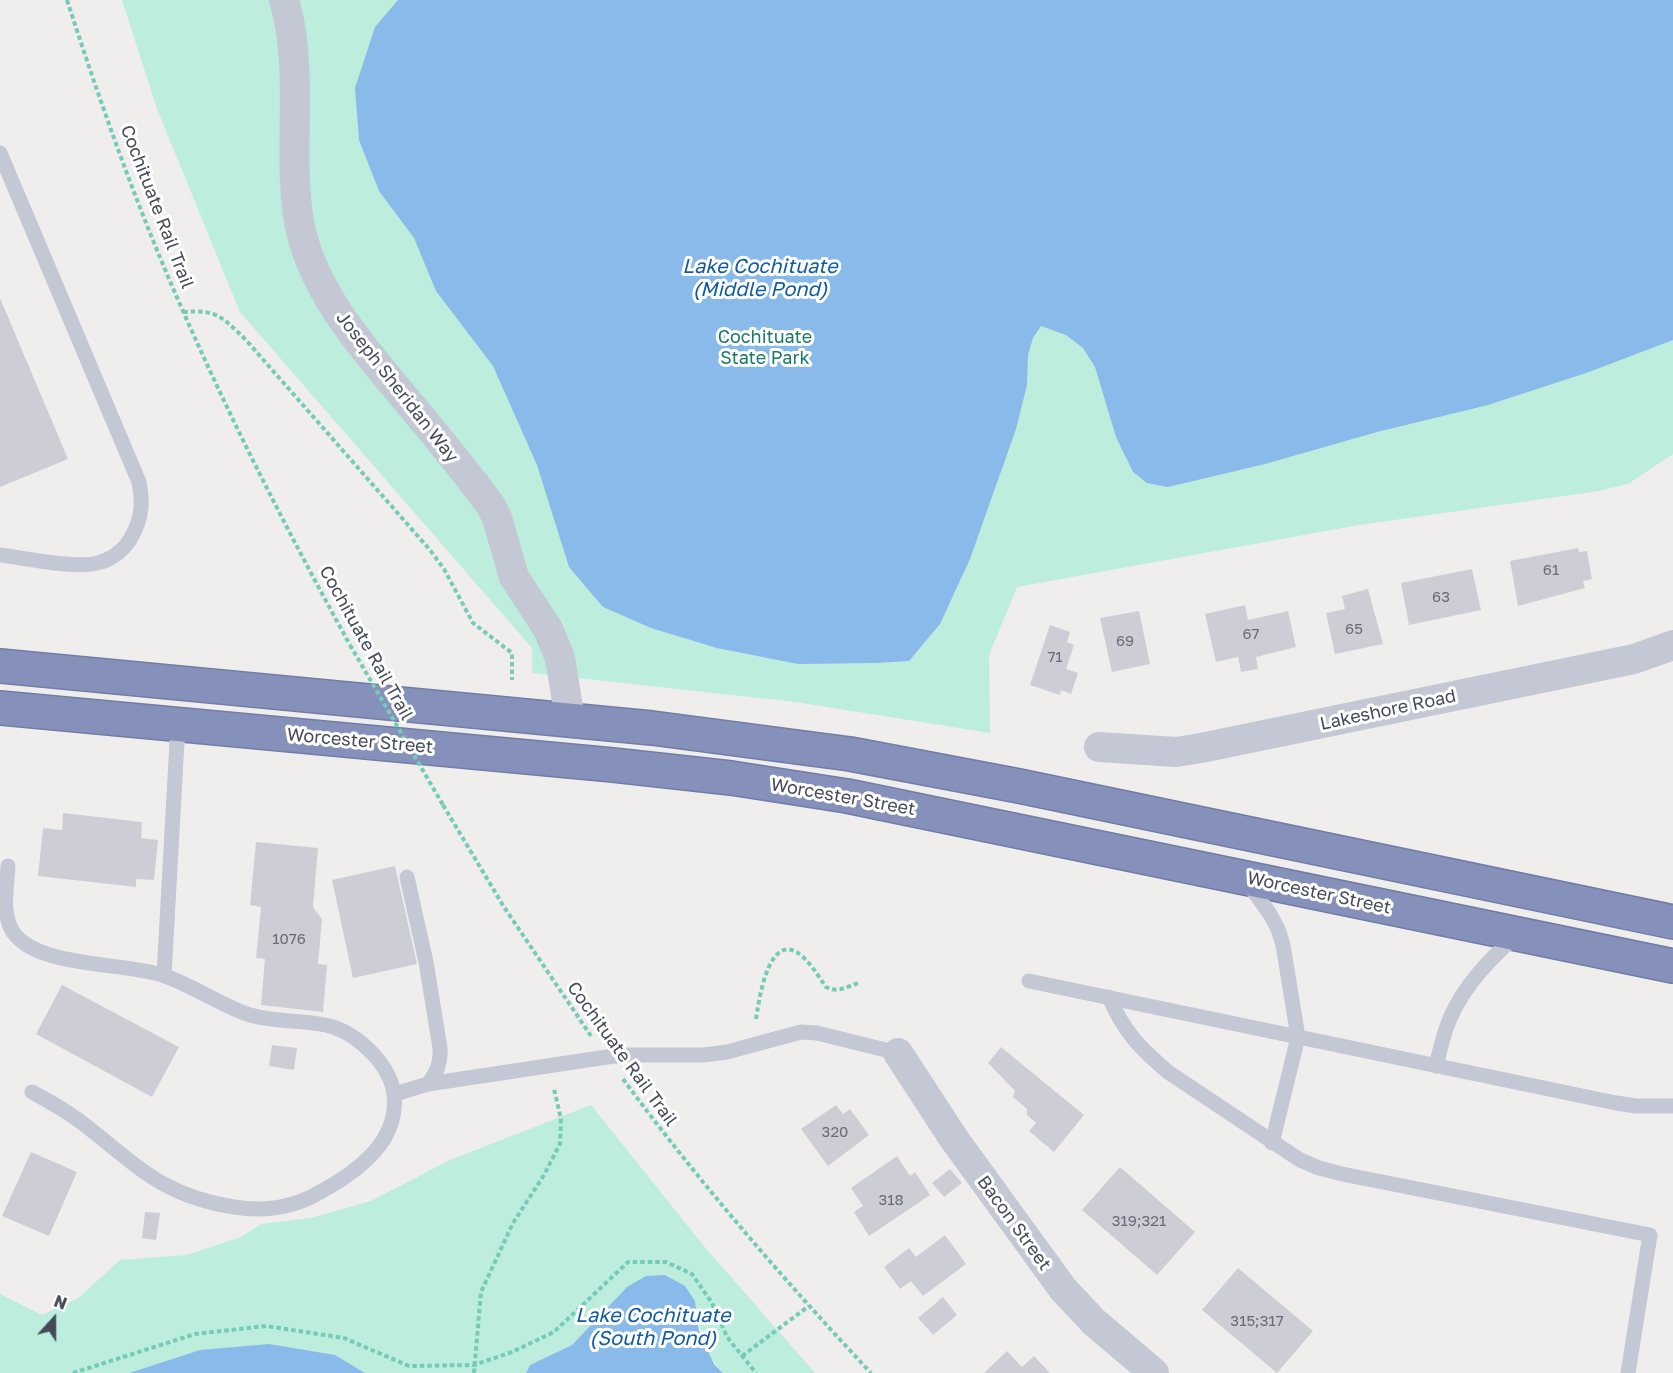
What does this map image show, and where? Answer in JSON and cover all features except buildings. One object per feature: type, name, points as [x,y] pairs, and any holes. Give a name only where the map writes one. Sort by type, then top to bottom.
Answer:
[{"type":"highway","points":[[2,664],[570,719],[761,741],[910,765],[1673,922]]},
{"type":"highway","name":"Worcester Street","points":[[0,708],[601,764],[789,786],[859,798],[1673,966]]},
{"type":"street","name":"Joseph Sheridan Way","points":[[284,0],[292,33],[297,206],[312,263],[331,302],[357,340],[491,506],[497,518],[514,577],[548,629],[560,658],[570,719]]},
{"type":"street","name":"Lakeshore Road","points":[[1099,747],[1176,752],[1201,748],[1634,659],[1673,645]]},
{"type":"street","name":"Bacon Street","points":[[898,1053],[954,1139],[1064,1289],[1094,1322],[1154,1373]]},
{"type":"lane","points":[[0,153],[139,482],[142,506],[138,524],[130,541],[118,554],[99,563],[77,564],[0,555]]},
{"type":"lane","points":[[164,975],[178,724]]},
{"type":"lane","points":[[8,866],[6,912],[13,932],[30,947],[53,957],[147,970],[164,975],[252,1015],[321,1023],[342,1030],[364,1045],[376,1057],[393,1083],[396,1106],[388,1131],[371,1155],[335,1184],[299,1203],[283,1208],[259,1210],[213,1204],[173,1190],[140,1170],[79,1120],[32,1092]]},
{"type":"lane","points":[[1244,877],[1278,929],[1283,945],[1298,1037],[1272,1143]]},
{"type":"lane","points":[[407,878],[426,962],[440,1048],[441,1060],[437,1072],[428,1084]]},
{"type":"lane","points":[[1436,1066],[1446,1029],[1462,997],[1500,950],[1518,934]]},
{"type":"lane","points":[[1029,981],[1616,1103],[1636,1106],[1673,1106]]},
{"type":"lane","points":[[1109,997],[1119,1019],[1149,1056],[1168,1072],[1299,1160],[1330,1171],[1650,1235],[1628,1373]]},
{"type":"lane","points":[[395,1094],[428,1084],[607,1057],[704,1055],[752,1046],[795,1033],[809,1032],[898,1053]]},
{"type":"path","name":"Cochituate Rail Trail","points":[[68,0],[128,174],[183,312],[292,540],[443,805],[504,907],[607,1057],[704,1184],[809,1306],[871,1373]]},
{"type":"path","points":[[183,312],[202,310],[216,314],[246,340],[430,550],[444,569],[473,623],[512,653],[512,680]]},
{"type":"path","points":[[752,1046],[761,988],[767,970],[778,953],[785,950],[802,955],[826,987],[831,990],[858,983]]},
{"type":"path","points":[[474,1373],[481,1292],[513,1223],[544,1175],[560,1144],[562,1132],[559,1106],[543,1066]]},
{"type":"path","points":[[73,1373],[195,1334],[266,1326],[344,1338],[410,1366],[474,1365],[512,1352],[554,1332],[628,1262],[666,1262],[692,1274],[712,1303],[727,1337],[756,1373]]},
{"type":"path","points":[[742,1356],[809,1306]]},
{"type":"green space","name":"Lake Cochituate (Middle Pond)","points":[[122,0],[1673,0],[1673,454],[1628,484],[1599,491],[1359,525],[1017,587],[989,655],[990,733],[796,702],[532,673],[532,648],[240,312],[157,109]]},
{"type":"green space","points":[[591,1105],[703,1245],[815,1373],[723,1373],[707,1348],[695,1301],[627,1287],[572,1345],[530,1365],[526,1373],[365,1373],[334,1355],[200,1350],[129,1373],[0,1373],[0,1294],[42,1315],[77,1299],[120,1260],[187,1255],[241,1237],[261,1224],[311,1218],[371,1201],[450,1160]]},
{"type":"water","name":"Lake Cochituate (Middle Pond)","points":[[398,0],[1673,0],[1673,340],[1589,372],[1488,405],[1168,487],[1147,483],[1133,472],[1116,437],[1095,367],[1083,348],[1066,335],[1041,326],[1033,338],[1028,355],[1027,385],[1016,429],[970,559],[940,624],[909,661],[798,664],[717,648],[651,628],[603,607],[569,567],[537,465],[493,366],[436,291],[414,238],[379,191],[359,140],[355,88],[375,27]]},
{"type":"water","name":"Lake Cochituate (South Pond)","points":[[665,1275],[685,1286],[695,1301],[699,1331],[714,1364],[723,1373],[526,1373],[530,1365],[572,1345],[627,1287],[646,1276]]},
{"type":"water","points":[[269,1344],[335,1355],[365,1373],[129,1373],[200,1350]]},
{"type":"park label","name":"Cochituate State Park","points":[[765,347]]}]
